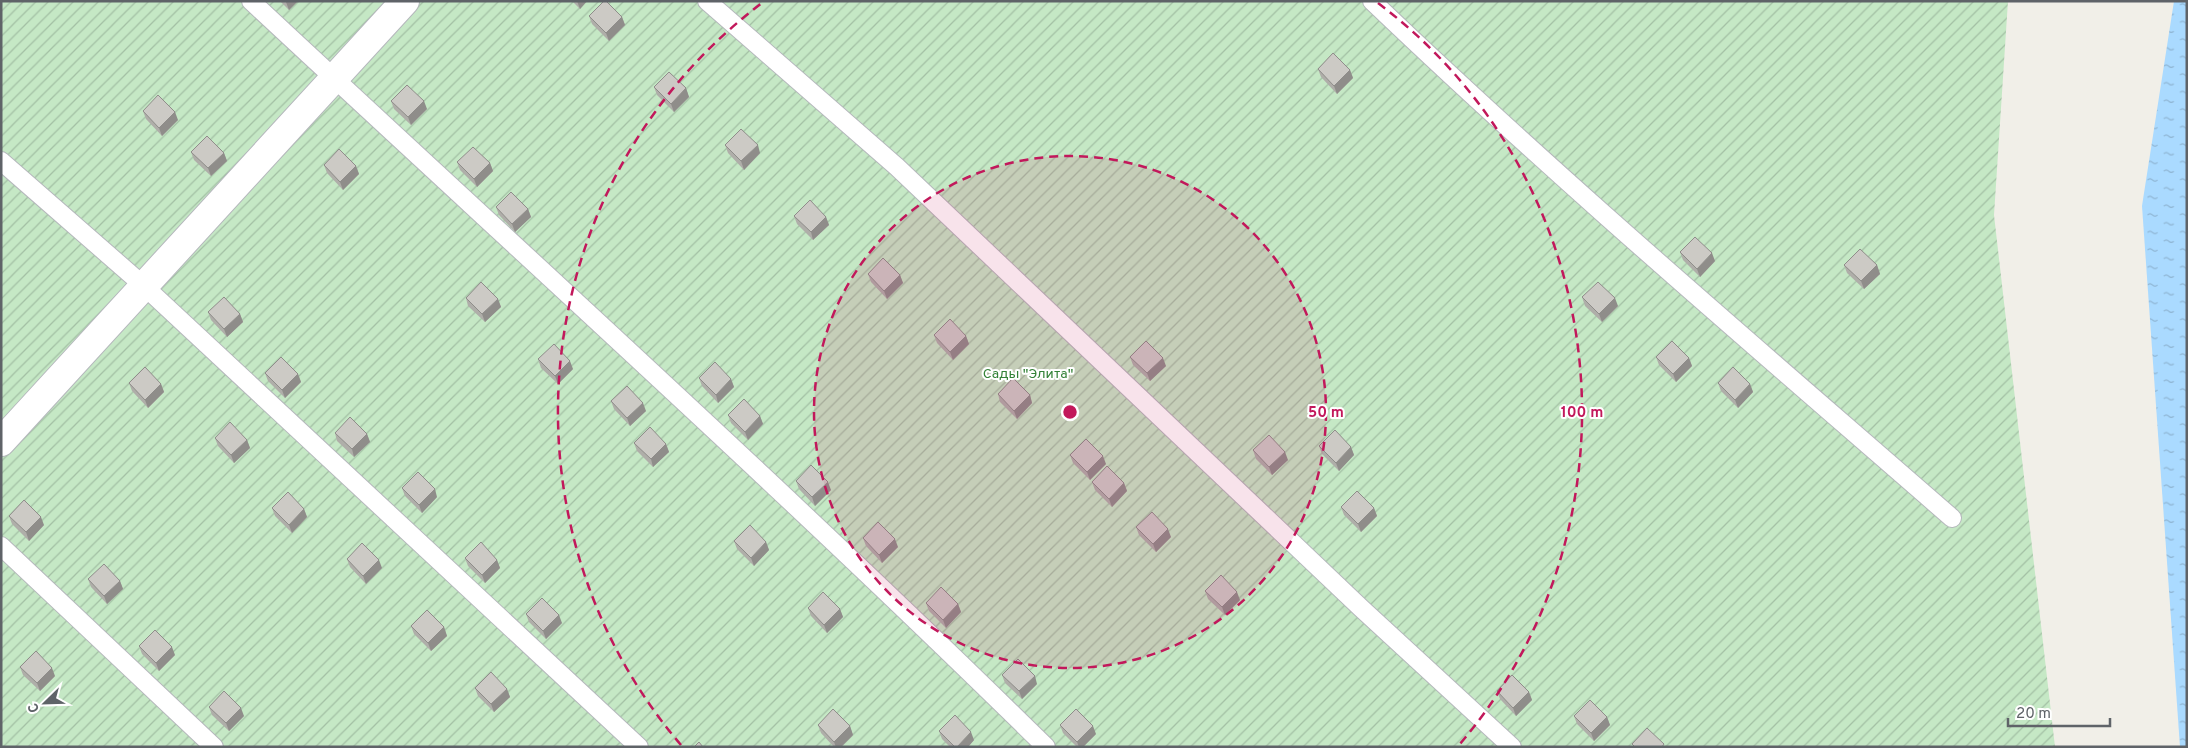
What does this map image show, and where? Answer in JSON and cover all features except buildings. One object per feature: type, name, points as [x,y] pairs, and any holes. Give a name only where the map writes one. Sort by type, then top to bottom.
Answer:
[{"type":"street","points":[[1,442],[405,1]]},
{"type":"lane","points":[[251,1],[441,175],[902,606],[1046,747]]},
{"type":"lane","points":[[707,1],[897,167],[1361,608],[1512,747]]},
{"type":"lane","points":[[1372,1],[1454,80],[1952,518]]},
{"type":"lane","points":[[1,161],[144,286],[639,747]]},
{"type":"lane","points":[[1,546],[214,747]]},
{"type":"green space","name":"Сады \"Элита\"","points":[[1,1],[2008,1],[1994,215],[2055,747],[1,747]]},
{"type":"water","points":[[2174,1],[2187,1],[2187,747],[2180,747],[2142,206]]}]
